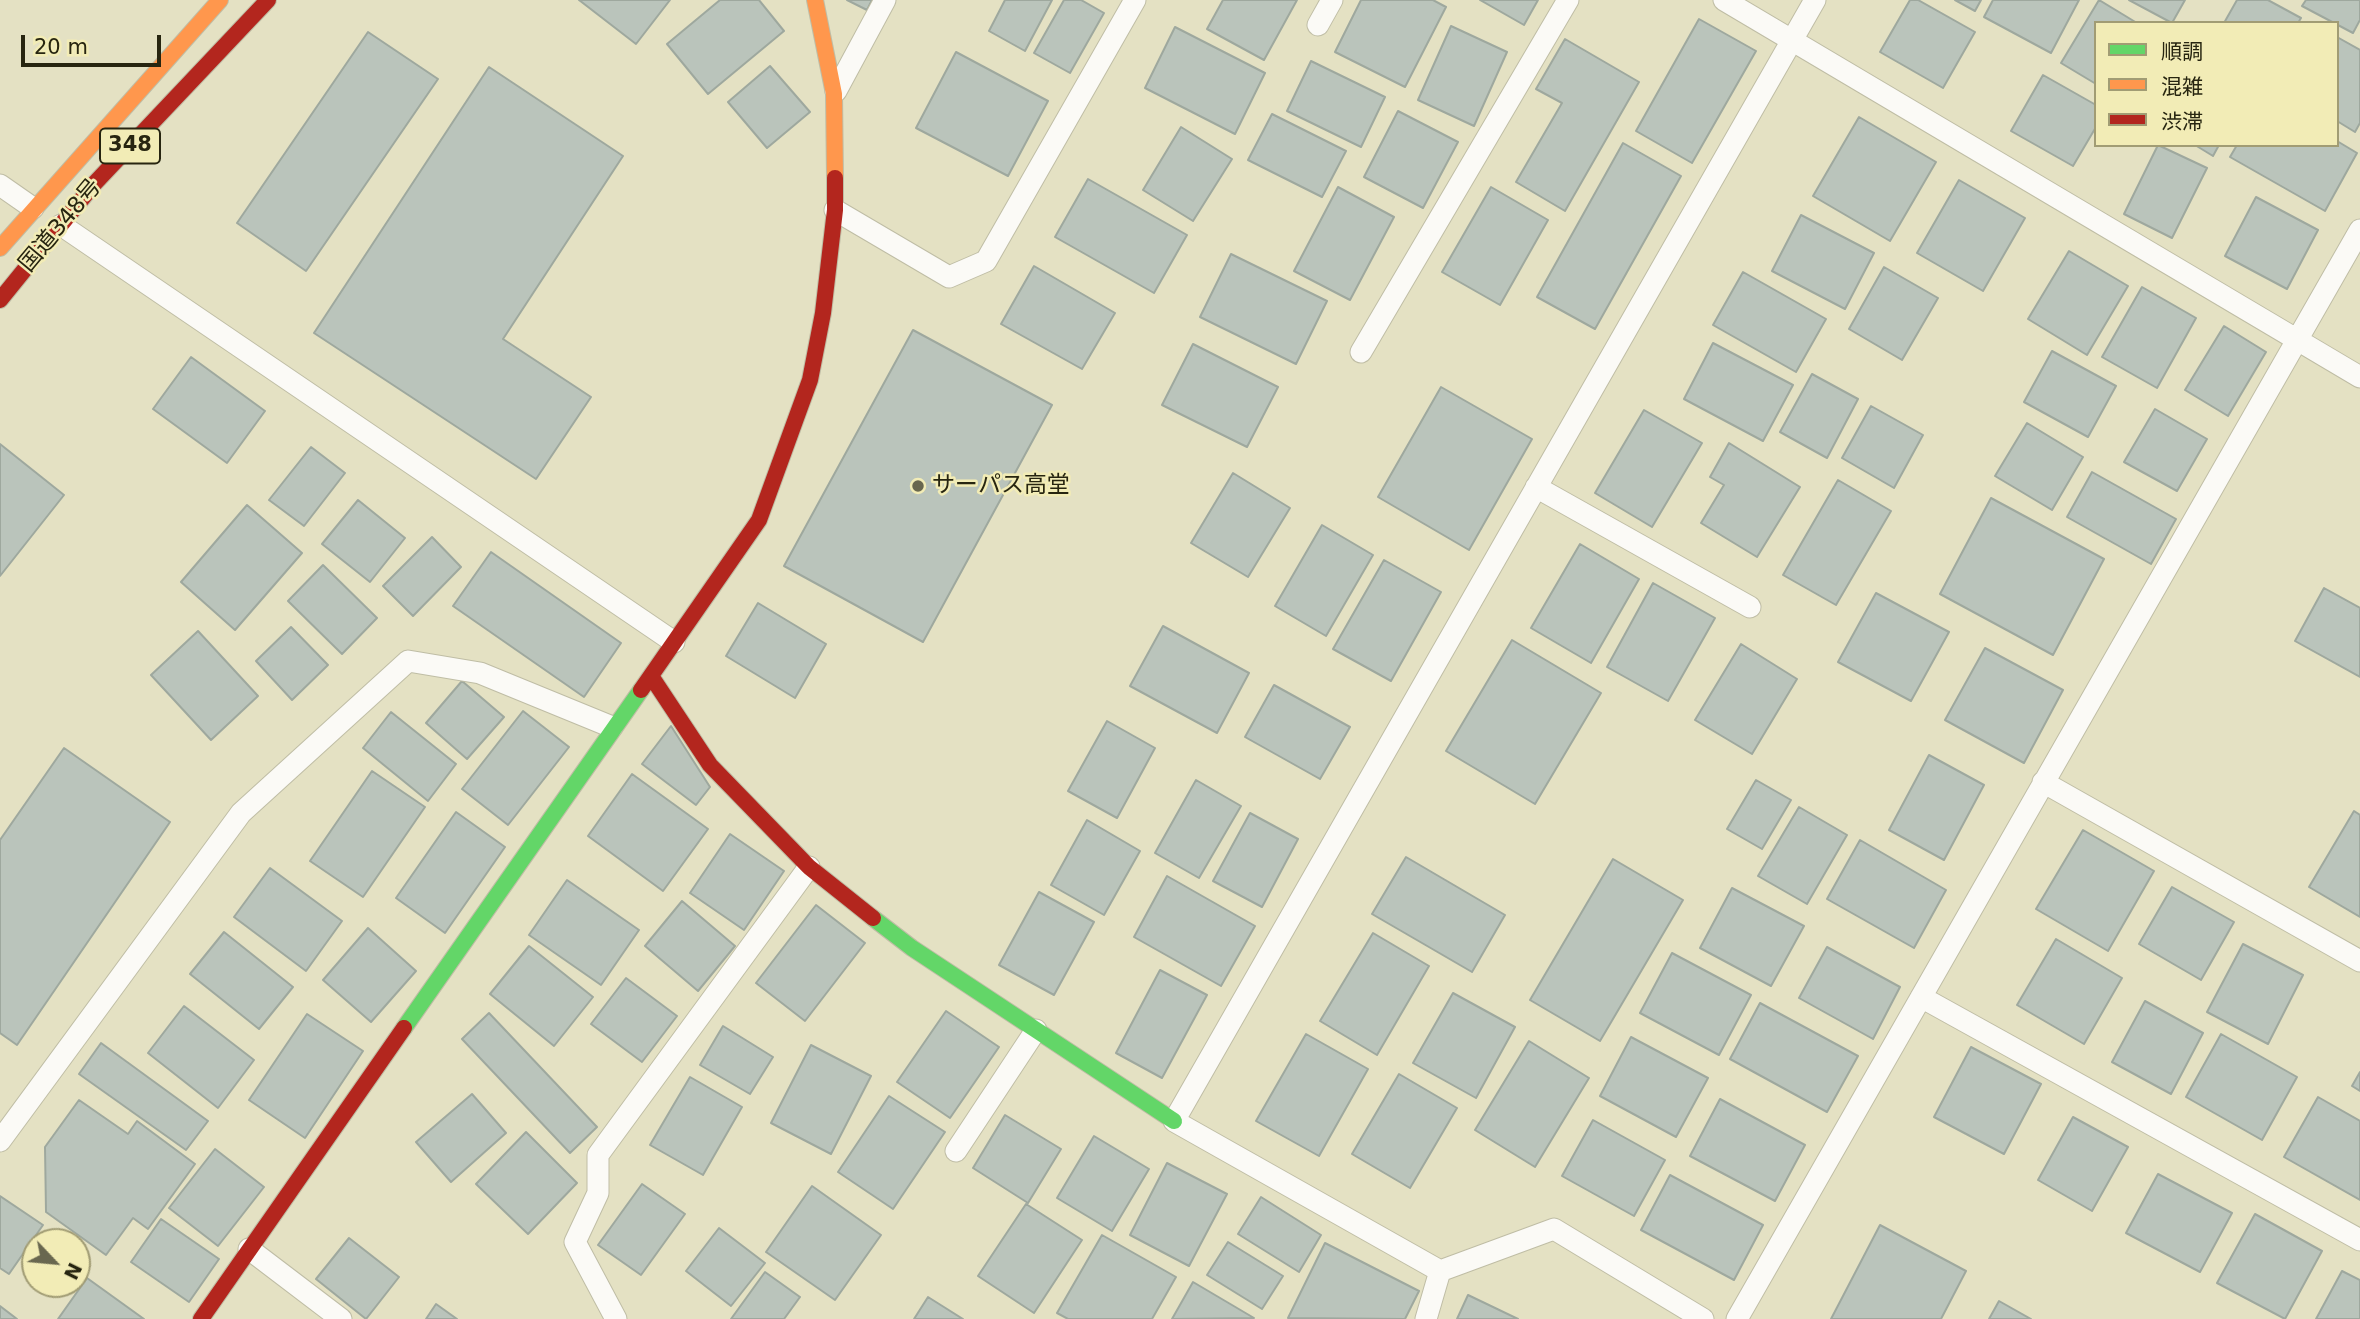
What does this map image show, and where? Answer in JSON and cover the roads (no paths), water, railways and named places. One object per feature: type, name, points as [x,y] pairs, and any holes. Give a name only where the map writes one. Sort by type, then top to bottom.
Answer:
[{"type":"main road","name":"国道348号","points":[[0,247],[220,0]]},
{"type":"main road","name":"国道348号","points":[[0,300],[94,184],[268,0]]},
{"type":"main road","points":[[201,1319],[759,520],[783,461],[810,380],[823,313],[835,210],[834,94],[815,0]]},
{"type":"main road","points":[[651,676],[710,765],[809,867],[912,948],[1174,1121]]},
{"type":"lane","points":[[834,94],[885,0]]},
{"type":"lane","points":[[835,210],[949,277],[986,261],[1135,0]]},
{"type":"lane","points":[[1318,25],[1332,0]]},
{"type":"lane","points":[[1361,352],[1567,0]]},
{"type":"lane","points":[[1724,0],[2360,377]]},
{"type":"lane","points":[[1703,1319],[1554,1229],[1440,1271],[1174,1121],[1815,0]]},
{"type":"lane","points":[[0,186],[33,208]]},
{"type":"lane","points":[[61,225],[674,642]]},
{"type":"lane","points":[[1737,1319],[2360,230]]},
{"type":"lane","points":[[1536,488],[1750,607]]},
{"type":"lane","points":[[0,1141],[241,813],[408,661],[480,673],[612,727]]},
{"type":"lane","points":[[2043,782],[2360,961]]},
{"type":"lane","points":[[616,1319],[575,1242],[598,1193],[598,1156],[809,867]]},
{"type":"lane","points":[[1921,997],[2360,1240]]},
{"type":"lane","points":[[956,1151],[1036,1030]]},
{"type":"lane","points":[[249,1249],[341,1319]]},
{"type":"lane","points":[[1426,1319],[1440,1271]]},
{"type":"place","name":"サーパス高堂","points":[[918,486]]}]
